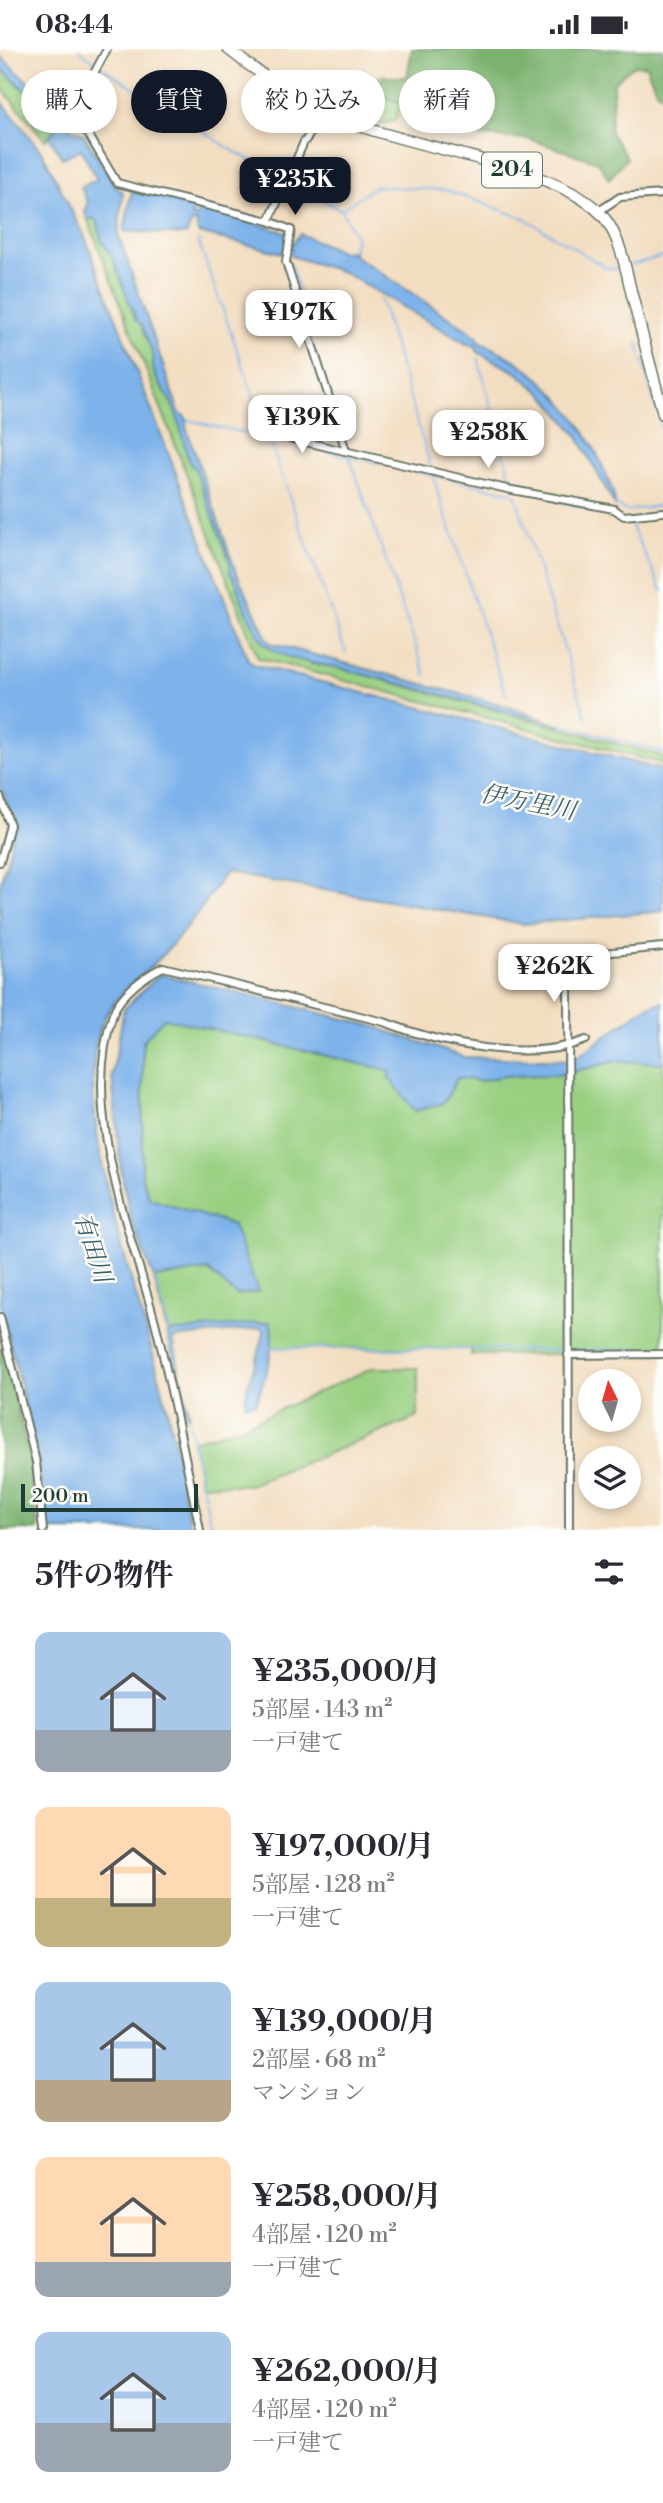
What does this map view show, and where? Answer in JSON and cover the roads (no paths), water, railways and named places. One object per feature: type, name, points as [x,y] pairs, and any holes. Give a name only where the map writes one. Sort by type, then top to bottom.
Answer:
[{"type":"highway","name":"204","points":[[228,49],[256,70]]},
{"type":"highway","name":"204","points":[[382,133],[549,181],[577,194],[599,211],[608,222],[620,249],[663,414]]},
{"type":"street","points":[[107,49],[69,120],[87,132],[120,185],[269,221],[291,230],[286,262],[346,450]]},
{"type":"street","points":[[269,221],[304,142],[311,133]]},
{"type":"street","points":[[599,211],[620,197],[663,194]]},
{"type":"street","points":[[263,432],[634,517],[663,512]]},
{"type":"street","points":[[0,797],[10,825],[1,857]]},
{"type":"street","points":[[552,958],[663,947]]},
{"type":"street","points":[[568,957],[569,1530]]},
{"type":"street","points":[[200,1530],[156,1326],[121,1210],[103,1110],[108,1038],[113,1012],[123,997],[163,967],[384,1022],[407,1033],[439,1038],[467,1047],[567,1049],[586,1040]]},
{"type":"street","points":[[0,1317],[36,1462],[43,1530]]},
{"type":"street","points":[[0,1352],[9,1350]]},
{"type":"street","points":[[568,1355],[663,1354]]},
{"type":"water","points":[[0,56],[21,75],[21,86],[0,67]]},
{"type":"water","points":[[0,99],[21,126],[21,133],[27,133],[43,154],[84,235],[248,660],[255,665],[663,770],[663,911],[523,924],[225,873],[185,930],[112,1005],[102,1024],[94,1059],[94,1101],[99,1147],[121,1244],[162,1389],[191,1530],[47,1530],[39,1464],[0,1301],[0,885],[11,844],[12,825],[0,784]]},
{"type":"water","points":[[52,133],[84,135],[116,187],[123,192],[118,234],[179,412],[186,418],[186,427],[235,569],[270,643],[509,707],[561,726],[297,659],[277,652],[263,642],[230,573],[230,562],[195,468],[188,457],[176,413],[153,368],[154,358],[142,325],[136,320],[112,256],[101,240],[98,222],[93,218],[88,220],[85,212],[88,202],[81,188],[97,179],[81,149],[62,158],[49,136]]},
{"type":"water","points":[[132,191],[193,204],[192,217],[197,217],[199,205],[287,233],[288,242],[292,244],[300,234],[342,252],[354,251],[354,255],[478,337],[478,342],[519,363],[538,378],[571,413],[585,433],[597,453],[615,498],[615,506],[577,435],[544,395],[516,372],[479,353],[474,345],[470,346],[343,272],[291,256],[291,247],[286,246],[282,253],[198,233],[196,222],[192,222],[186,235],[124,231]]},
{"type":"water","points":[[160,974],[369,1025],[464,1057],[573,1060],[645,1008],[663,1002],[663,1063],[616,1061],[559,1075],[504,1076],[480,1081],[457,1078],[444,1103],[415,1111],[388,1077],[391,1071],[164,1018],[143,1041],[142,1178],[150,1199],[233,1225],[258,1292],[236,1295],[208,1270],[154,1278],[131,1220],[121,1170],[112,1076],[124,1009]]},
{"type":"water","points":[[270,1322],[271,1353],[255,1404],[245,1404],[264,1331],[261,1328],[173,1338],[187,1416],[167,1332]]},
{"type":"waterway","points":[[79,49],[96,63]]},
{"type":"waterway","points":[[100,66],[232,150],[341,210],[356,237],[353,251]]},
{"type":"waterway","points":[[342,209],[376,186],[446,190],[524,218],[607,268],[617,269]]},
{"type":"waterway","points":[[198,240],[265,428]]},
{"type":"waterway","points":[[631,265],[663,256]]},
{"type":"waterway","points":[[290,263],[306,315]]},
{"type":"waterway","points":[[380,299],[430,464]]},
{"type":"waterway","points":[[638,343],[641,355]]},
{"type":"waterway","points":[[478,358],[511,480]]},
{"type":"waterway","points":[[642,360],[657,411]]},
{"type":"waterway","points":[[659,419],[663,434]]},
{"type":"waterway","points":[[187,420],[512,493]]},
{"type":"waterway","points":[[268,437],[346,653]]},
{"type":"waterway","points":[[350,458],[426,675]]},
{"type":"waterway","points":[[433,477],[506,695]]},
{"type":"waterway","points":[[515,494],[586,717]]},
{"type":"waterway","points":[[552,500],[614,514]]},
{"type":"waterway","points":[[615,504],[626,511],[663,505]]},
{"type":"waterway","points":[[628,519],[663,592]]},
{"type":"waterway","points":[[561,725],[663,752]]},
{"type":"waterway","points":[[155,1278],[169,1331]]},
{"type":"waterway","points":[[270,1348],[566,1350]]},
{"type":"waterway","points":[[572,1350],[663,1349]]},
{"type":"waterway","points":[[187,1415],[212,1530]]},
{"type":"water label","name":"伊万里川","points":[[528,803]]},
{"type":"water label","name":"有田川","points":[[92,1248]]}]
